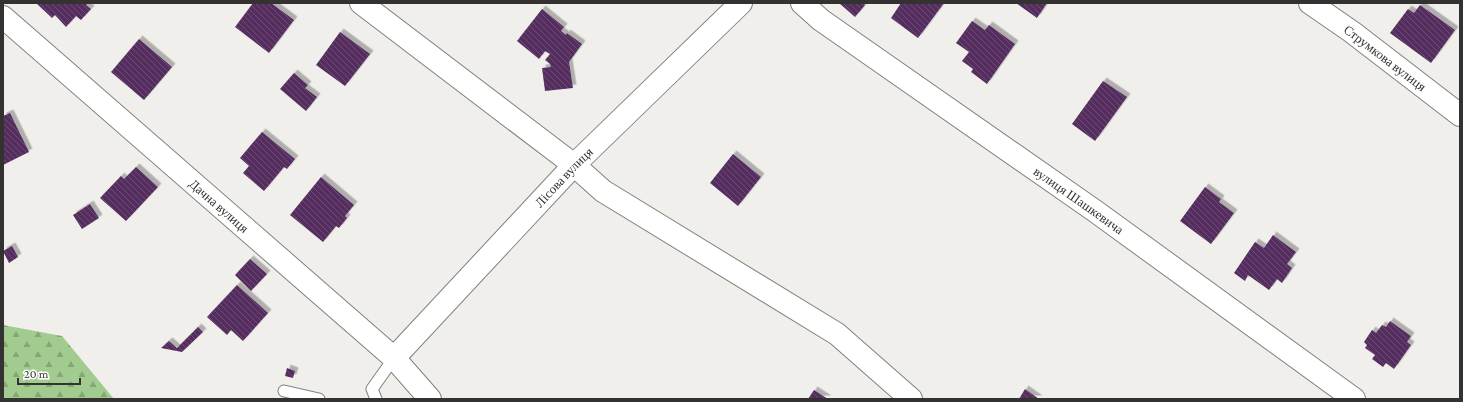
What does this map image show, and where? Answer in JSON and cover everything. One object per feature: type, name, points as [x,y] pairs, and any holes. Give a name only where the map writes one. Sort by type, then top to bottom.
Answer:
[{"type":"street","points":[[361,3],[574,165],[603,191],[837,334],[911,399]]},
{"type":"street","name":"Лісова вулиця","points":[[394,358],[574,165],[741,3]]},
{"type":"street","name":"вулиця Шашкевича","points":[[802,3],[821,20],[1095,211],[1354,399]]},
{"type":"street","name":"Струмкова вулиця","points":[[1310,3],[1352,32],[1460,115]]},
{"type":"street","name":"Дачна вулиця","points":[[3,17],[394,358],[413,389],[430,399]]},
{"type":"lane","points":[[365,399],[374,394],[394,358]]},
{"type":"lane","points":[[284,391],[318,399]]},
{"type":"green space","points":[[3,325],[62,336],[114,399],[3,399]]},
{"type":"building","points":[[36,3],[88,3],[86,5],[91,9],[81,20],[76,16],[66,27],[55,15],[52,18]]},
{"type":"building","points":[[253,3],[271,3],[294,20],[269,53],[235,27]]},
{"type":"building","points":[[839,3],[863,3],[865,5],[855,17]]},
{"type":"building","points":[[901,3],[944,3],[918,38],[891,18]]},
{"type":"building","points":[[1016,3],[1047,3],[1037,18]]},
{"type":"building","points":[[1420,5],[1455,30],[1431,63],[1390,33],[1408,9],[1414,13]]},
{"type":"building","points":[[542,9],[564,27],[561,31],[566,35],[567,33],[582,44],[569,62],[573,88],[545,91],[542,68],[551,67],[545,60],[550,54],[545,51],[539,59],[517,41]]},
{"type":"building","points":[[972,21],[985,30],[989,25],[1015,44],[987,84],[971,72],[973,69],[962,61],[969,52],[956,43]]},
{"type":"building","points":[[340,32],[370,54],[345,86],[316,65]]},
{"type":"building","points":[[139,39],[172,67],[144,100],[111,72]]},
{"type":"building","points":[[294,73],[308,85],[305,88],[317,97],[306,111],[280,89]]},
{"type":"building","points":[[1103,81],[1127,97],[1095,141],[1072,124]]},
{"type":"building","points":[[10,113],[29,152],[3,165],[3,116]]},
{"type":"building","points":[[262,132],[295,159],[287,169],[284,167],[264,191],[243,173],[249,166],[240,158]]},
{"type":"building","points":[[733,154],[761,177],[738,206],[710,183]]},
{"type":"building","points":[[136,167],[158,187],[126,221],[100,198],[121,176],[124,179]]},
{"type":"building","points":[[321,177],[354,205],[345,216],[347,218],[339,228],[336,226],[323,242],[290,215]]},
{"type":"building","points":[[1205,187],[1221,199],[1219,202],[1234,213],[1211,244],[1180,221]]},
{"type":"building","points":[[90,204],[99,218],[82,229],[73,215]]},
{"type":"building","points":[[1273,235],[1296,252],[1287,264],[1292,268],[1282,283],[1277,279],[1269,290],[1248,275],[1245,281],[1234,273],[1255,242],[1264,248]]},
{"type":"building","points":[[12,246],[18,257],[9,263],[3,251]]},
{"type":"building","points":[[250,259],[267,274],[251,291],[235,275]]},
{"type":"building","points":[[237,285],[268,313],[243,341],[231,330],[227,335],[207,317]]},
{"type":"building","points":[[1390,321],[1411,336],[1407,342],[1411,345],[1394,369],[1386,363],[1383,367],[1372,359],[1375,355],[1365,348],[1367,345],[1364,342],[1372,330],[1376,333],[1382,325],[1386,327]]},
{"type":"building","points":[[198,327],[203,332],[182,352],[161,348],[169,341],[177,348]]},
{"type":"building","points":[[287,368],[295,371],[293,378],[285,376]]},
{"type":"building","points":[[1025,389],[1039,399],[1019,399]]},
{"type":"building","points":[[814,390],[828,399],[808,399]]}]
